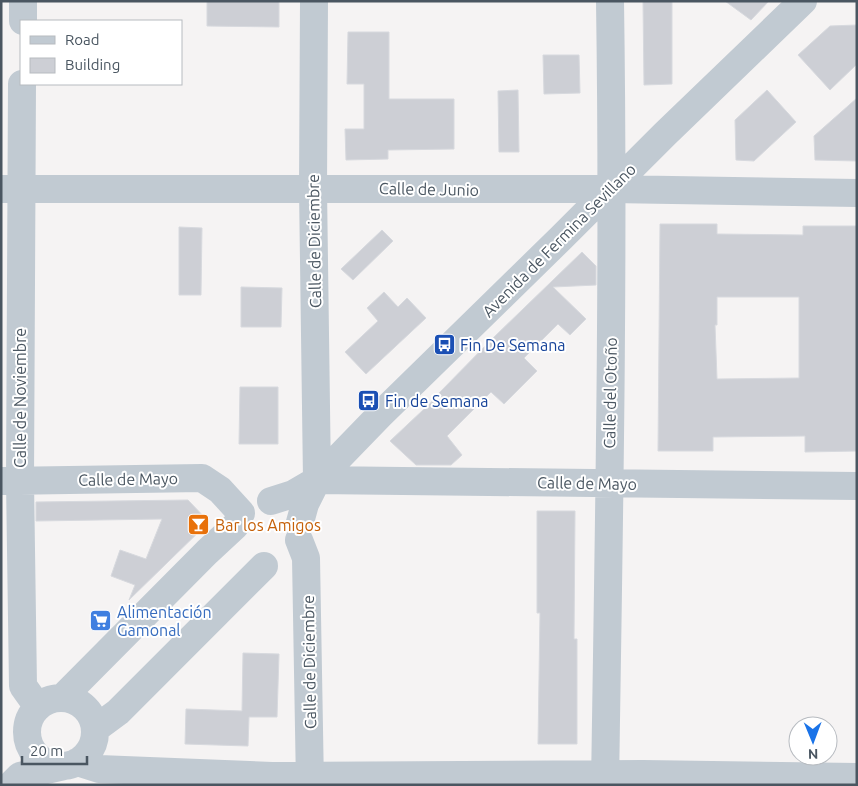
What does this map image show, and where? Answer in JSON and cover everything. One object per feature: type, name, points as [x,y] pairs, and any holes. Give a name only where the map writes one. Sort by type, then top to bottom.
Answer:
[{"type":"street","points":[[23,1],[23,20]]},
{"type":"street","name":"Calle de Diciembre","points":[[314,1],[313,188],[317,480]]},
{"type":"street","name":"Calle del Otoño","points":[[605,780],[611,189],[610,1]]},
{"type":"street","name":"Avenida de Fermina Sevillano","points":[[271,501],[293,494],[317,480],[380,414],[803,1]]},
{"type":"street","name":"Calle de Noviembre","points":[[22,85],[11,189],[11,481],[23,686],[50,703]]},
{"type":"street","name":"Calle de Junio","points":[[11,189],[611,189],[857,193]]},
{"type":"street","name":"Calle de Mayo","points":[[11,481],[202,478],[220,490],[238,520]]},
{"type":"street","name":"Avenida de Fermina Sevillano","points":[[299,533],[305,504],[317,480]]},
{"type":"street","name":"Calle de Mayo","points":[[317,480],[857,486]]},
{"type":"street","points":[[11,779],[27,735],[30,720],[50,703],[206,552],[254,503],[271,501],[284,505],[294,514],[299,533],[292,554],[280,563],[264,566],[251,562],[241,553],[235,540],[238,520]]},
{"type":"street","name":"Calle de Diciembre","points":[[299,533],[306,558],[310,780]]},
{"type":"street","points":[[95,729],[118,712],[264,566]]},
{"type":"street","points":[[11,779],[70,764],[85,757],[91,748],[95,729],[92,718],[84,708],[74,701],[50,703]]},
{"type":"street","points":[[27,735],[31,748],[39,758],[51,764],[70,764],[98,769],[310,780],[605,780],[857,777]]},
{"type":"building","points":[[207,1],[279,1],[279,27],[207,26]]},
{"type":"building","points":[[643,1],[672,1],[672,84],[644,85]]},
{"type":"building","points":[[725,1],[769,1],[751,20]]},
{"type":"building","points":[[857,25],[857,64],[830,90],[798,55],[830,26]]},
{"type":"building","points":[[348,32],[389,32],[389,99],[454,99],[454,149],[388,150],[388,159],[346,160],[345,129],[364,129],[364,84],[347,84]]},
{"type":"building","points":[[543,55],[579,55],[580,93],[544,94]]},
{"type":"building","points":[[518,90],[519,152],[499,152],[498,91]]},
{"type":"building","points":[[767,90],[796,122],[754,161],[736,160],[735,120]]},
{"type":"building","points":[[857,98],[857,161],[815,160],[814,136]]},
{"type":"building","points":[[660,224],[717,224],[717,234],[803,235],[803,226],[857,226],[857,451],[805,452],[805,436],[713,437],[713,451],[658,451]],"holes":[[[717,297],[799,297],[799,378],[717,379],[715,325],[717,325]]]},
{"type":"building","points":[[179,227],[202,228],[201,295],[179,295]]},
{"type":"building","points":[[382,230],[393,241],[353,280],[341,269]]},
{"type":"building","points":[[582,252],[596,266],[596,285],[553,287],[586,319],[570,335],[558,324],[524,358],[537,371],[504,404],[491,392],[447,436],[462,455],[451,465],[416,465],[390,441],[440,394],[493,338]]},
{"type":"building","points":[[241,287],[282,288],[281,327],[241,327]]},
{"type":"building","points":[[384,292],[398,307],[407,298],[426,318],[366,374],[345,352],[378,321],[367,308]]},
{"type":"building","points":[[240,387],[278,387],[278,444],[239,444]]},
{"type":"building","points":[[188,500],[209,522],[129,600],[135,585],[111,576],[120,550],[146,559],[162,519],[36,521],[36,502]]},
{"type":"building","points":[[537,511],[575,511],[574,639],[577,639],[577,744],[538,744],[540,613],[537,613]]},
{"type":"building","points":[[243,653],[279,654],[277,717],[249,717],[248,746],[185,744],[186,709],[242,711]]},
{"type":"place","name":"Fin De Semana","points":[[444,345]]},
{"type":"place","name":"Fin de Semana","points":[[369,401]]},
{"type":"place","name":"Bar los Amigos","points":[[199,525]]},
{"type":"place","name":"Alimentación Gamonal","points":[[101,621]]}]
